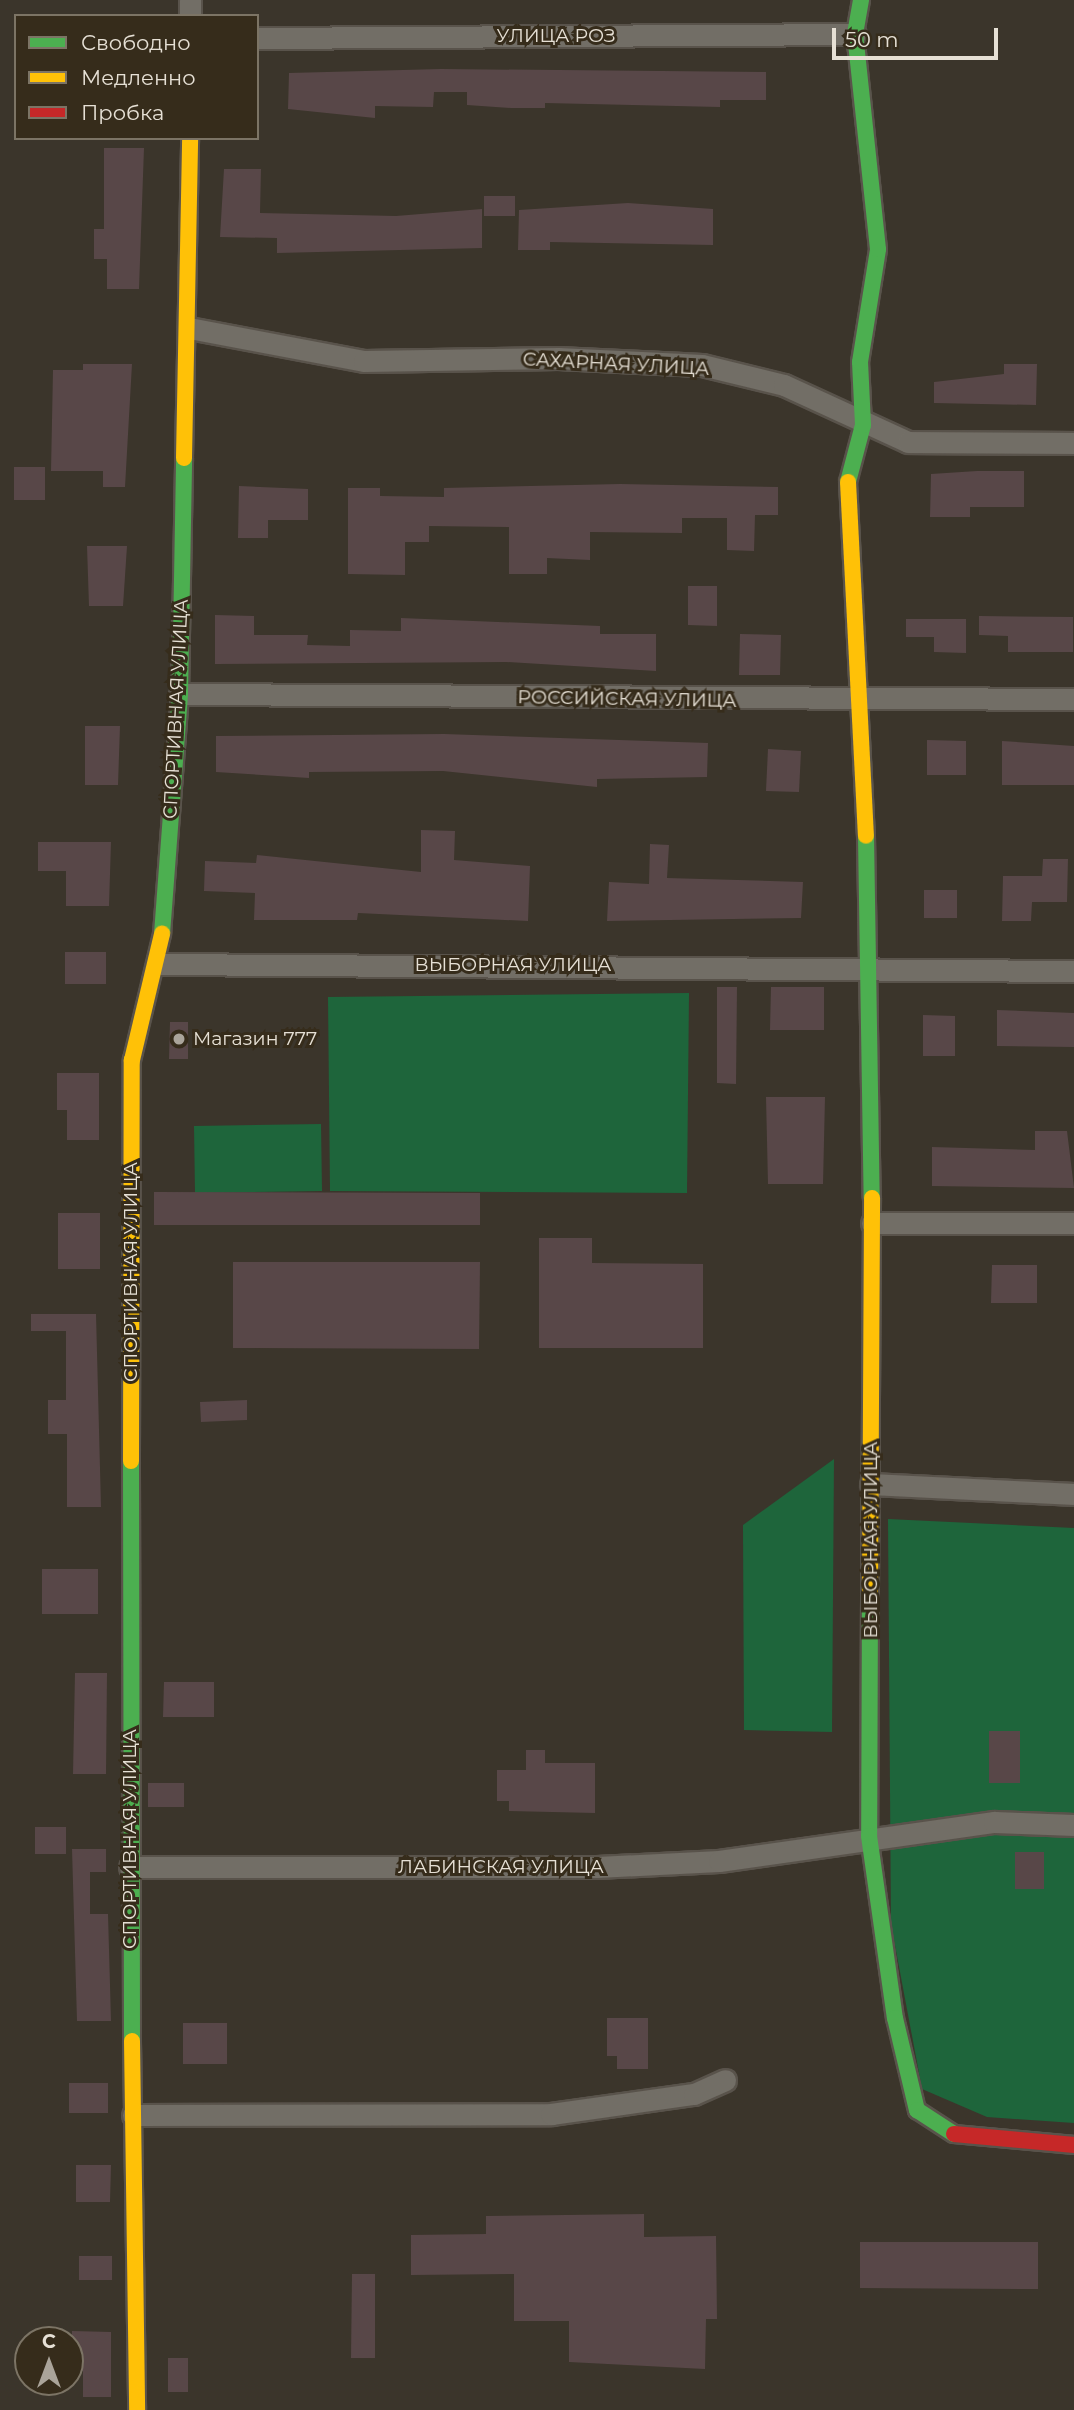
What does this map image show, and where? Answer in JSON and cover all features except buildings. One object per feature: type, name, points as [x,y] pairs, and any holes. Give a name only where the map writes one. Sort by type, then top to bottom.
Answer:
[{"type":"street","points":[[861,0],[855,34],[878,249],[873,308],[860,362],[863,425]]},
{"type":"street","name":"УЛИЦА РОЗ","points":[[259,38],[855,34]]},
{"type":"street","name":"СПОРТИВНАЯ УЛИЦА","points":[[137,2410],[130,1867],[132,1060],[160,964],[180,694],[189,328],[190,140]]},
{"type":"street","name":"САХАРНАЯ УЛИЦА","points":[[189,328],[364,361],[558,358],[702,365],[785,385],[863,425],[908,442],[1074,443]]},
{"type":"street","name":"ВЫБОРНАЯ УЛИЦА","points":[[863,425],[847,468],[864,701],[865,966],[872,1223],[869,1836],[895,2018],[917,2109],[955,2135],[1074,2145]]},
{"type":"street","name":"РОССИЙСКАЯ УЛИЦА","points":[[180,694],[864,701],[1074,699]]},
{"type":"street","name":"ВЫБОРНАЯ УЛИЦА","points":[[160,964],[865,966],[1074,971]]},
{"type":"street","points":[[872,1223],[1074,1223]]},
{"type":"street","points":[[871,1484],[1074,1494]]},
{"type":"street","name":"ЛАБИНСКАЯ УЛИЦА","points":[[130,1867],[597,1867],[719,1861],[869,1836],[994,1822],[1074,1825]]},
{"type":"street","points":[[133,2115],[551,2114],[694,2094],[725,2080]]},
{"type":"green space","points":[[689,993],[687,1193],[330,1191],[328,997]]},
{"type":"green space","points":[[321,1124],[322,1191],[195,1193],[194,1126]]},
{"type":"green space","points":[[834,1459],[832,1732],[744,1730],[743,1525]]},
{"type":"green space","points":[[888,1519],[1074,1528],[1074,2123],[987,2117],[922,2089],[891,1924]]},
{"type":"traffic: fast","points":[[848,482],[863,425],[860,362],[878,249],[855,34],[861,0]]},
{"type":"traffic: fast","points":[[162,934],[180,694],[184,458]]},
{"type":"traffic: fast","points":[[866,836],[872,1198]]},
{"type":"traffic: fast","points":[[131,1461],[132,2041]]},
{"type":"traffic: fast","points":[[870,1594],[869,1836],[895,2018],[917,2110],[954,2134]]},
{"type":"traffic: slow","points":[[184,458],[190,140]]},
{"type":"traffic: slow","points":[[848,482],[866,836]]},
{"type":"traffic: slow","points":[[131,1461],[132,1060],[162,934]]},
{"type":"traffic: slow","points":[[870,1594],[872,1198]]},
{"type":"traffic: slow","points":[[132,2041],[137,2410]]},
{"type":"traffic: jam","points":[[954,2134],[1074,2145]]},
{"type":"place","name":"Магазин 777","points":[[179,1039]]}]
